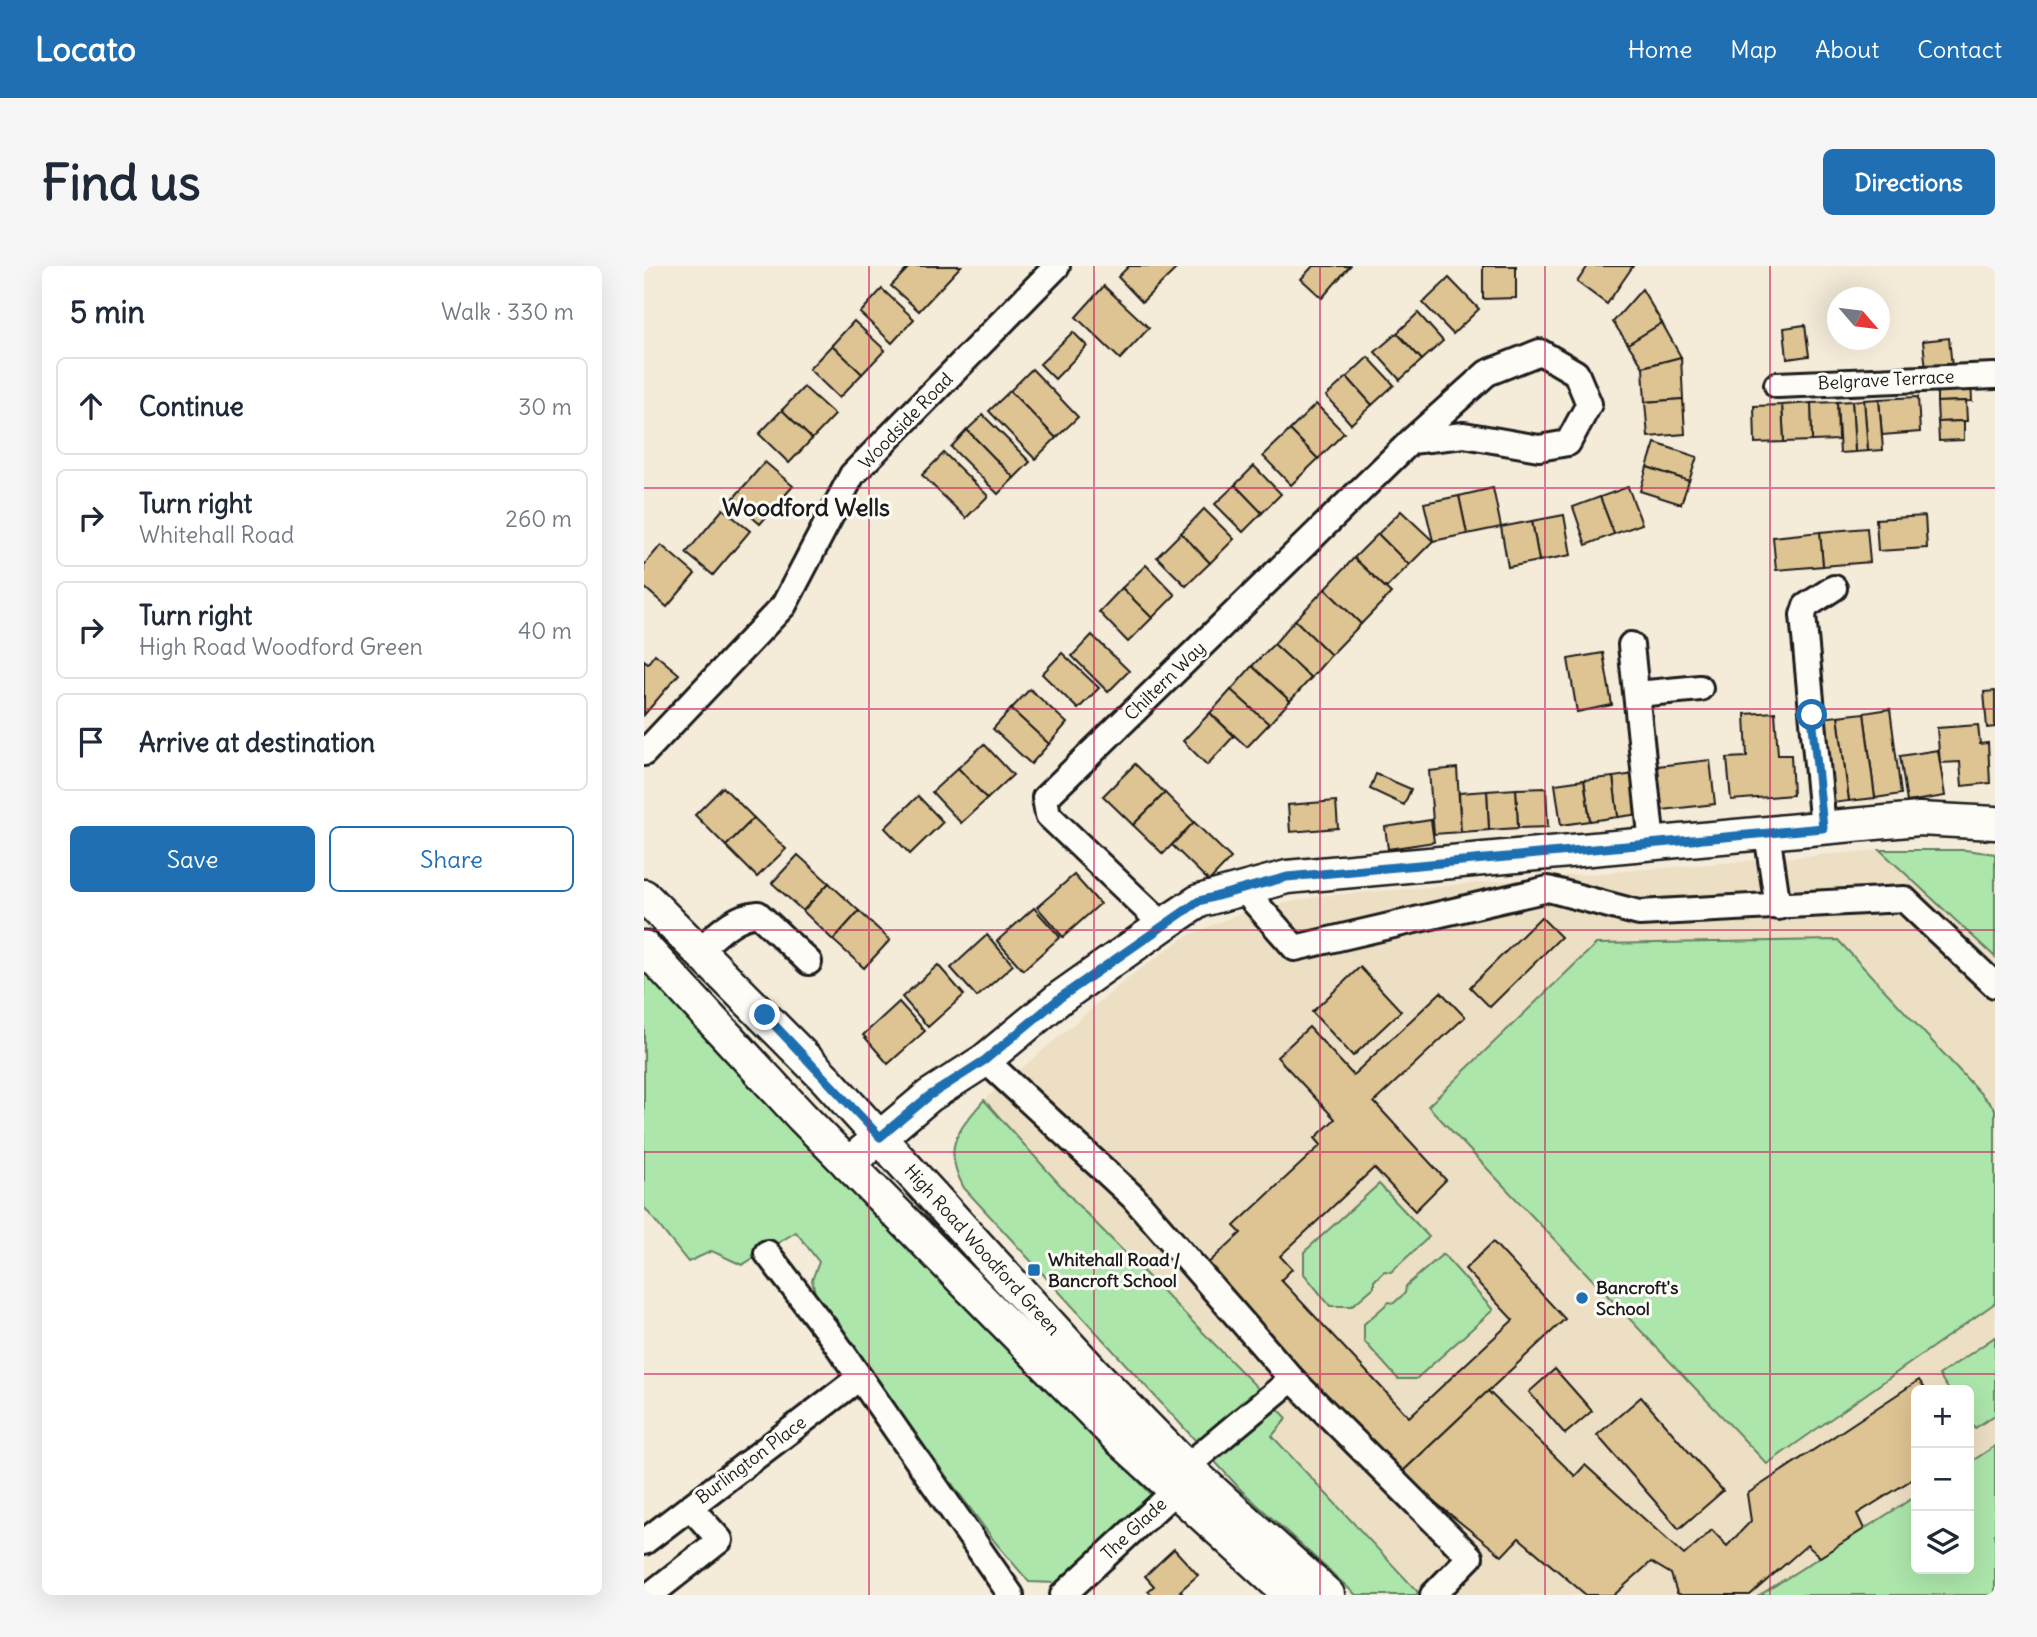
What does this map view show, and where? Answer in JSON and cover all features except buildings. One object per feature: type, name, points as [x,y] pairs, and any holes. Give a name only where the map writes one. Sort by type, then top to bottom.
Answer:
[{"type":"main road","points":[[848,1164],[929,1096],[985,1060],[1061,997],[1163,925],[1199,901],[1242,888],[1287,877],[1919,819],[1995,823]]},
{"type":"main road","name":"High Road Woodford Green","points":[[644,897],[774,1024],[880,1137],[1180,1479],[1290,1595]]},
{"type":"main road","name":"High Road Woodford Green","points":[[644,947],[848,1164],[1180,1479],[1328,1595]]},
{"type":"street","name":"Woodside Road","points":[[644,753],[784,605],[852,475],[1057,266]]},
{"type":"street","name":"Chiltern Way","points":[[1163,925],[1048,815],[1045,798],[1411,441],[1487,373],[1540,352],[1576,373],[1589,404],[1568,443],[1539,448],[1464,435],[1411,441]]},
{"type":"street","name":"Belgrave Terrace","points":[[1777,385],[1995,376]]},
{"type":"street","points":[[1823,828],[1802,615],[1806,606],[1834,587]]},
{"type":"street","points":[[1631,645],[1652,844]]},
{"type":"street","points":[[1637,694],[1700,688]]},
{"type":"street","points":[[1767,833],[1778,907]]},
{"type":"street","points":[[1242,888],[1295,948],[1548,889],[1639,914],[1904,899],[1995,985]]},
{"type":"street","points":[[698,951],[744,915],[758,914],[809,962]]},
{"type":"street","points":[[985,1060],[1133,1197],[1292,1379],[1470,1557],[1433,1595]]},
{"type":"street","points":[[767,1253],[859,1378],[1011,1595]]},
{"type":"street","name":"Burlington Place","points":[[644,1542],[859,1378]]},
{"type":"street","name":"The Glade","points":[[1063,1595],[1180,1479],[1292,1379]]},
{"type":"street","points":[[650,1595],[720,1540],[691,1507]]},
{"type":"shaded area","name":"Bancroft's School","points":[[1880,850],[1995,957],[1995,1446],[1974,1460],[1974,1385],[1911,1385],[1911,1499],[1760,1595],[1423,1595],[1272,1436],[1287,1419],[1078,1205],[984,1100],[1129,977],[1185,937],[1245,911],[1321,896]]},
{"type":"green space","points":[[1880,850],[1965,850],[1995,854],[1995,957]]},
{"type":"green space","points":[[1838,940],[1995,1109],[1995,1303],[1767,1464],[1428,1106],[1596,944]]},
{"type":"green space","points":[[644,967],[1153,1496],[1056,1583],[1029,1582],[995,1542],[817,1301],[812,1280],[819,1262],[796,1232],[742,1265],[712,1251],[688,1262],[644,1207]]},
{"type":"green space","points":[[984,1100],[1078,1205],[1287,1418],[1272,1436],[1418,1592],[1416,1595],[1356,1595],[1241,1490],[964,1188],[954,1162],[955,1141]]},
{"type":"green space","points":[[1379,1184],[1429,1237],[1391,1272],[1384,1271],[1374,1281],[1374,1287],[1352,1306],[1330,1306],[1304,1274],[1304,1252]]},
{"type":"green space","points":[[1443,1254],[1493,1310],[1416,1379],[1398,1379],[1364,1341],[1364,1324],[1389,1302],[1394,1303],[1405,1293],[1406,1286]]},
{"type":"green space","points":[[1995,1337],[1995,1415],[1975,1428],[1974,1385],[1946,1385],[1939,1375]]},
{"type":"green space","points":[[1995,1446],[1995,1595],[1760,1595],[1911,1499],[1911,1574],[1974,1574],[1974,1460]]},
{"type":"place","name":"Whitehall Road / Bancroft School","points":[[1034,1270]]},
{"type":"place","name":"Bancroft's School","points":[[1582,1298]]},
{"type":"district","name":"Woodford Wells","points":[[806,508]]},
{"type":"route","points":[[765,1015],[880,1137],[929,1096],[985,1060],[1061,997],[1199,901],[1287,877],[1823,828],[1812,715]]}]
